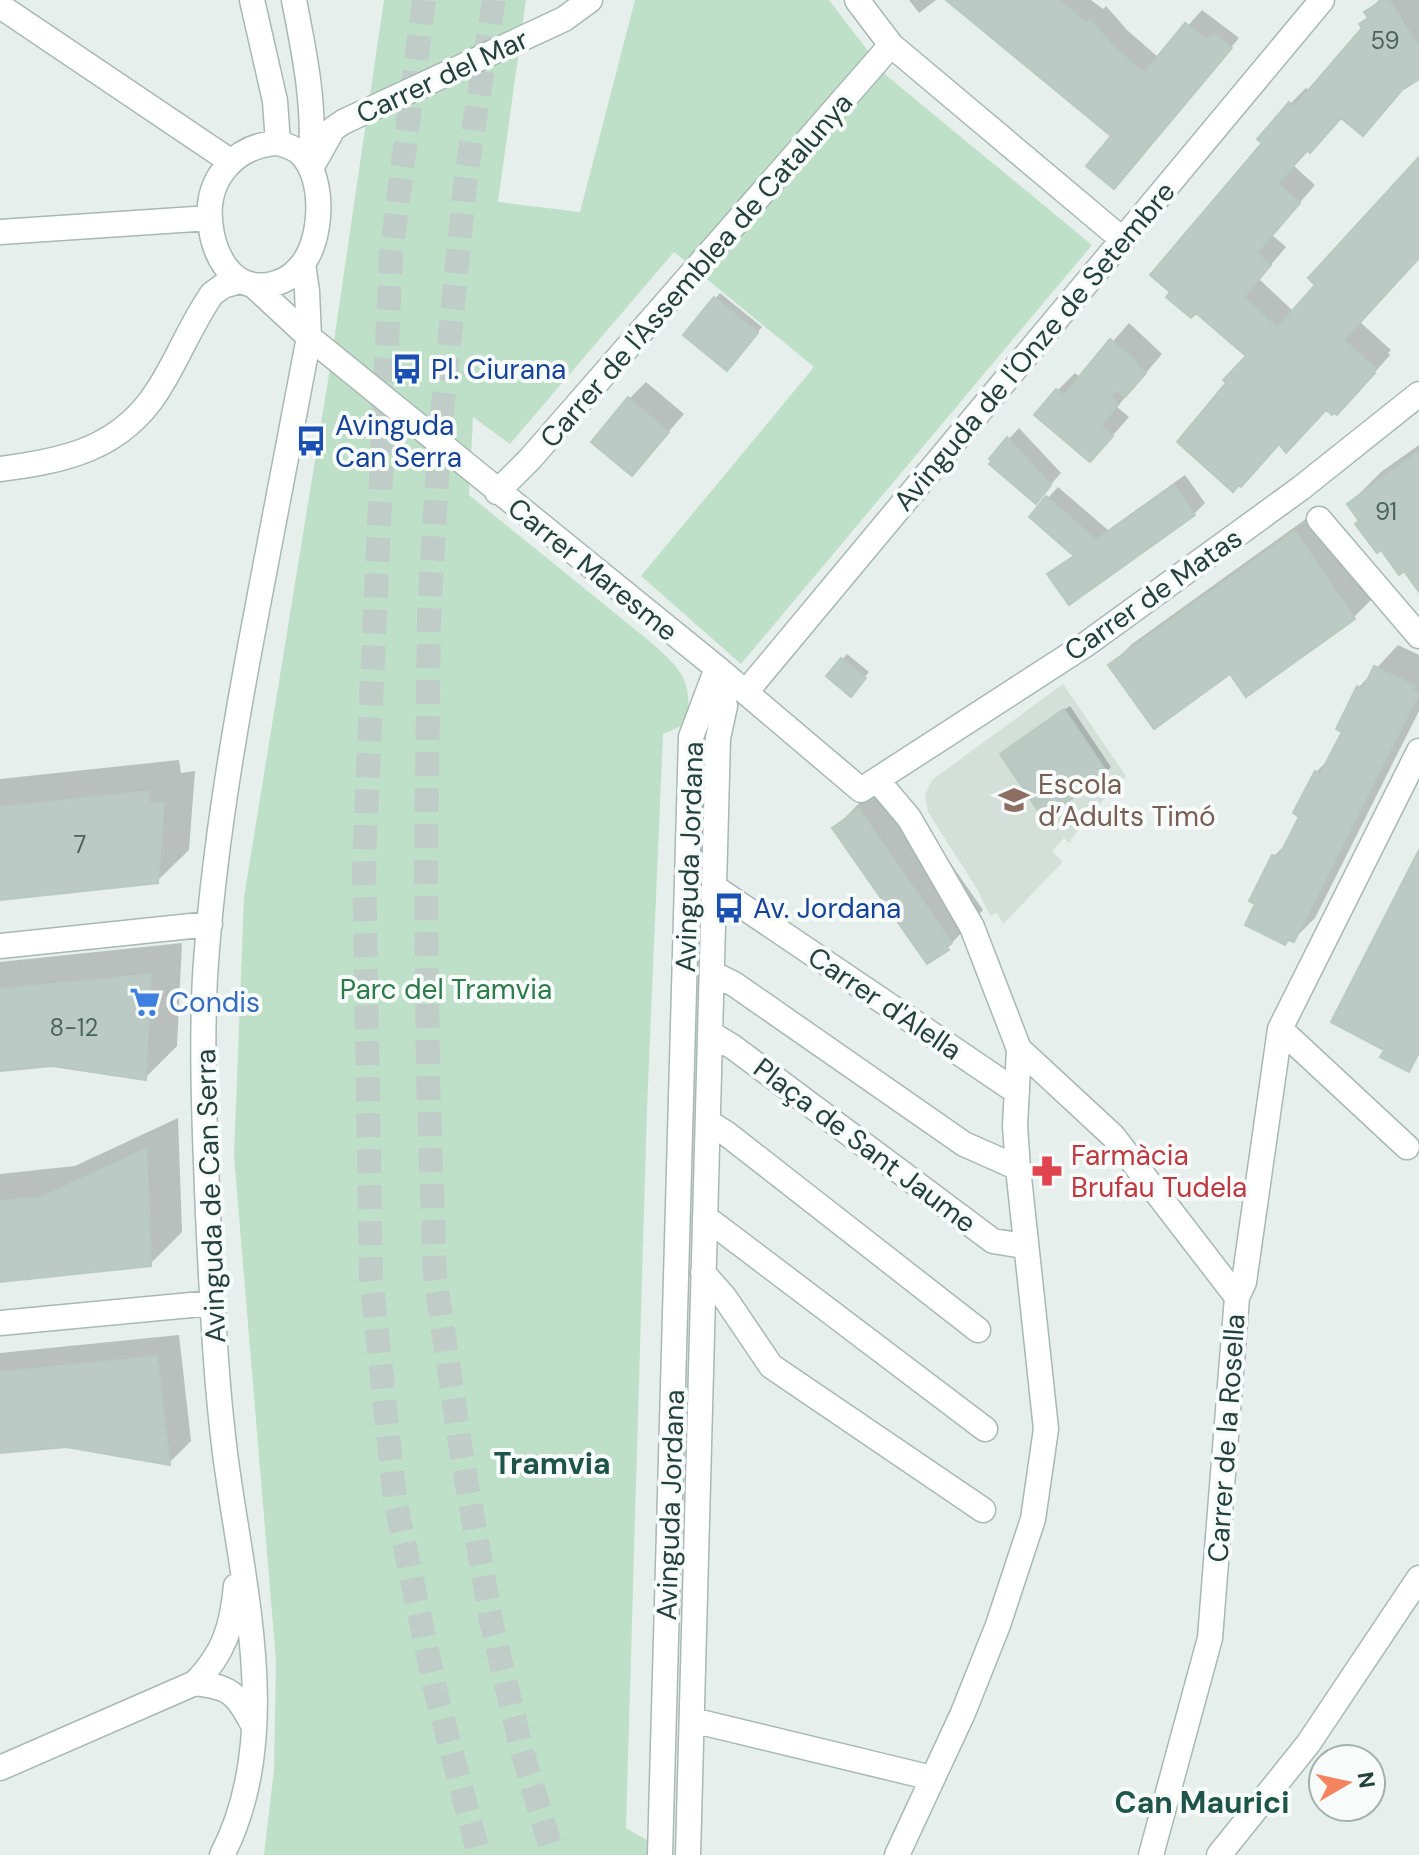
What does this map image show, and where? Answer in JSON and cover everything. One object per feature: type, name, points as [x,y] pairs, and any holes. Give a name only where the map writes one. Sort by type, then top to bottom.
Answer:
[{"type":"street","points":[[252,0],[275,101],[278,143]]},
{"type":"street","points":[[0,469],[67,459],[95,448],[119,433],[157,391],[212,294],[223,286],[278,282],[290,277],[303,264],[315,238],[318,198],[311,168],[311,82],[294,0]]},
{"type":"street","name":"Carrer del Mar","points":[[311,168],[333,129],[343,122],[564,19],[590,0]]},
{"type":"street","points":[[857,0],[891,45],[1123,240]]},
{"type":"street","name":"Avinguda de l'Onze de Setembre","points":[[746,692],[1322,0]]},
{"type":"street","points":[[0,6],[230,161]]},
{"type":"street","name":"Carrer de l'Assemblea de Catalunya","points":[[497,492],[530,459],[891,45]]},
{"type":"street","points":[[247,284],[227,269],[218,253],[210,218],[218,181],[230,161],[256,146],[278,143],[290,146],[301,154],[311,168]]},
{"type":"street","points":[[0,232],[210,218]]},
{"type":"street","points":[[303,264],[309,337]]},
{"type":"street","name":"Carrer Maresme","points":[[247,284],[497,492],[717,668],[861,790],[877,780]]},
{"type":"street","name":"Avinguda de Can Serra","points":[[222,1855],[237,1820],[252,1759],[252,1637],[224,1451],[212,1303],[202,1079],[210,924],[232,751],[309,337]]},
{"type":"street","name":"Carrer de Matas","points":[[877,780],[1085,645],[1301,488],[1419,394]]},
{"type":"street","points":[[1319,519],[1419,636]]},
{"type":"street","name":"Avinguda Jordana","points":[[688,1855],[718,738],[725,706],[717,668]]},
{"type":"street","name":"Avinguda Jordana","points":[[660,1855],[691,737],[717,668]]},
{"type":"street","points":[[1237,1297],[1244,1282],[1280,1029],[1419,751]]},
{"type":"street","points":[[877,780],[909,818],[972,927],[1019,1049],[1015,1126],[1024,1246],[1046,1429],[1033,1519],[998,1625],[963,1713],[897,1855]]},
{"type":"street","name":"Carrer d'Alella","points":[[714,887],[1017,1092]]},
{"type":"street","points":[[0,946],[210,924]]},
{"type":"street","name":"Plaça de Sant Jaume","points":[[712,973],[734,984],[964,1144],[1018,1168]]},
{"type":"street","points":[[1280,1029],[1407,1147]]},
{"type":"street","name":"Plaça de Sant Jaume","points":[[710,1033],[993,1241],[1024,1246]]},
{"type":"street","name":"Carrer de la Rosella","points":[[1019,1049],[1113,1136],[1237,1297],[1210,1638],[1151,1855]]},
{"type":"street","points":[[708,1122],[978,1330]]},
{"type":"street","points":[[705,1217],[985,1429]]},
{"type":"street","points":[[703,1273],[725,1298],[771,1366],[983,1510]]},
{"type":"street","points":[[0,1323],[212,1303]]},
{"type":"street","points":[[0,1768],[195,1683],[212,1665],[225,1644],[232,1617],[239,1556]]},
{"type":"street","points":[[1219,1855],[1308,1744],[1419,1578]]},
{"type":"street","points":[[195,1683],[215,1685],[232,1692],[253,1725]]},
{"type":"street","points":[[692,1720],[932,1778]]},
{"type":"shaded area","name":"Escola d’Adults Timó","points":[[1063,684],[1126,776],[1088,816],[1069,843],[1064,838],[1052,851],[1063,862],[1003,924],[997,913],[990,916],[977,889],[928,812],[925,795],[932,780]]},
{"type":"green space","name":"Parc del Tramvia","points":[[384,0],[526,0],[498,202],[580,212],[635,0],[829,0],[887,76],[1092,245],[741,664],[641,576],[814,367],[674,252],[510,444],[473,417],[469,495],[664,654],[683,678],[688,696],[688,723],[663,734],[647,1108],[626,1828],[661,1848],[660,1855],[264,1855],[274,1770],[276,1661],[234,1156],[244,897],[330,368]]},
{"type":"building","points":[[946,0],[1059,0],[1087,23],[1090,19],[1112,45],[1144,73],[1185,23],[1207,40],[1214,33],[1232,48],[1114,189],[1086,166],[1111,136]]},
{"type":"building","points":[[1383,0],[1389,0],[1419,46],[1419,79],[1402,90],[1363,136],[1341,118],[1310,153],[1307,150],[1278,184],[1300,203],[1257,253],[1271,265],[1244,297],[1277,328],[1315,285],[1308,278],[1419,157],[1419,258],[1344,340],[1375,368],[1375,373],[1337,415],[1326,410],[1286,453],[1279,444],[1233,492],[1177,442],[1226,383],[1223,380],[1246,356],[1196,313],[1191,318],[1166,297],[1170,292],[1150,275],[1262,143],[1257,139],[1289,102],[1294,107],[1362,28],[1359,24],[1368,18],[1364,12]]},
{"type":"building","points":[[714,297],[758,333],[727,371],[683,335]]},
{"type":"building","points":[[1110,339],[1146,373],[1125,397],[1117,390],[1111,395],[1118,405],[1101,426],[1113,436],[1090,462],[1034,415],[1056,389],[1064,395]]},
{"type":"building","points":[[628,397],[669,432],[632,476],[591,442]]},
{"type":"building","points":[[1007,437],[1051,485],[1036,504],[989,464],[992,461],[989,459]]},
{"type":"building","points":[[1419,451],[1419,592],[1404,571],[1399,575],[1381,550],[1377,553],[1355,524],[1359,521],[1347,504]]},
{"type":"building","points":[[1174,485],[1195,515],[1069,605],[1047,574],[1074,556],[1029,517],[1046,496],[1096,540]]},
{"type":"building","points":[[1295,531],[1355,619],[1246,697],[1230,674],[1154,729],[1108,665]]},
{"type":"building","points":[[841,658],[866,678],[851,697],[826,676]]},
{"type":"building","points":[[1374,666],[1415,686],[1413,690],[1419,693],[1294,942],[1288,940],[1285,945],[1245,925],[1255,904],[1249,901],[1272,855],[1278,858],[1299,817],[1293,813],[1315,771],[1320,774],[1342,732],[1336,729],[1357,686],[1363,689]]},
{"type":"building","points":[[1064,709],[1108,774],[1043,818],[1000,754]]},
{"type":"building","points":[[148,791],[150,803],[164,802],[158,883],[0,900],[0,807]]},
{"type":"building","points":[[859,809],[952,943],[947,947],[949,950],[927,964],[832,828]]},
{"type":"building","points":[[1419,850],[1419,1052],[1409,1072],[1380,1057],[1384,1050],[1331,1022]]},
{"type":"building","points":[[151,974],[146,1080],[52,1066],[0,1071],[0,989]]},
{"type":"building","points":[[147,1148],[151,1266],[0,1282],[0,1201],[41,1197]]},
{"type":"building","points":[[157,1356],[170,1465],[66,1447],[0,1453],[0,1372]]},
{"type":"tunnel","points":[[424,0],[391,255],[364,861],[371,1277],[395,1500],[436,1693],[479,1855]]},
{"type":"tunnel","points":[[494,0],[466,176],[439,444],[429,615],[426,871],[428,1079],[435,1276],[461,1451],[492,1625],[522,1751],[553,1855]]},
{"type":"place","name":"Pl. Ciurana","points":[[407,369]]},
{"type":"place","name":"Avinguda Can Serra","points":[[311,441]]},
{"type":"place","name":"Escola d’Adults Timó","points":[[1014,800]]},
{"type":"place","name":"Av. Jordana","points":[[729,908]]},
{"type":"place","name":"Condis","points":[[145,1002]]},
{"type":"place","name":"Farmàcia Brufau Tudela","points":[[1047,1171]]},
{"type":"district","name":"Tramvia","points":[[552,1464]]},
{"type":"district","name":"Can Maurici","points":[[1202,1803]]}]
